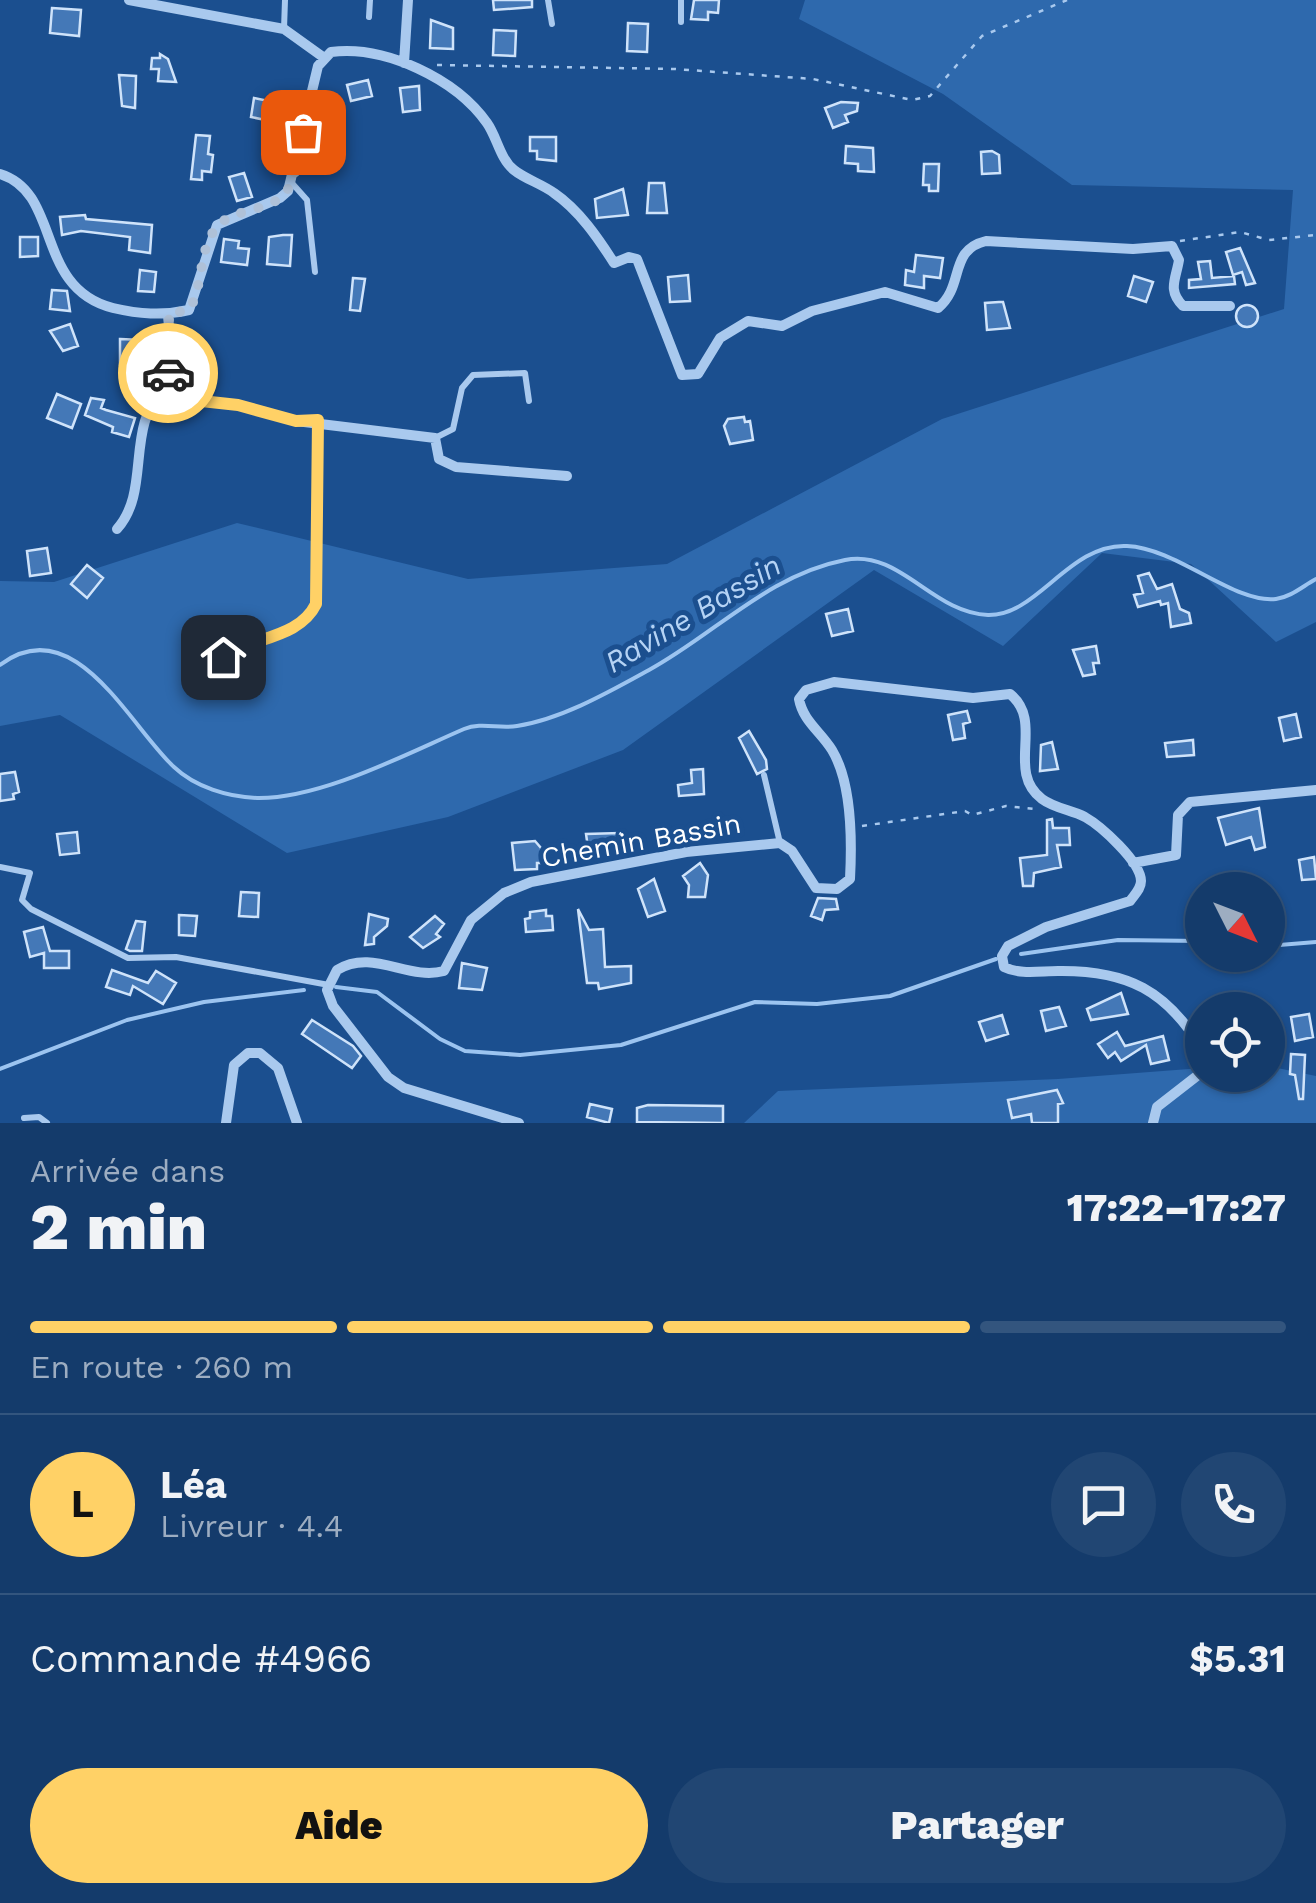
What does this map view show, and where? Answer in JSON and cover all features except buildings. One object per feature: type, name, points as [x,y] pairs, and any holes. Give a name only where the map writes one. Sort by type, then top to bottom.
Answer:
[{"type":"street","points":[[129,0],[284,29],[322,57]]},
{"type":"street","points":[[408,0],[408,64]]},
{"type":"street","points":[[322,57],[344,50],[408,64],[474,106],[514,170],[558,195],[599,239],[614,263],[620,264],[628,257],[636,260],[677,368],[689,377],[698,374],[720,338],[748,321],[782,326],[812,311],[885,292],[922,299],[938,308],[956,287],[959,260],[973,244],[1014,240],[1133,248],[1172,246],[1178,260],[1172,284],[1176,300],[1182,306],[1230,306]]},
{"type":"street","points":[[0,174],[13,180],[36,207],[56,263],[78,293],[137,314],[189,310],[196,300],[217,226],[280,198],[291,182],[322,57]]},
{"type":"street","points":[[117,529],[132,498],[145,418],[165,388],[172,363],[168,314]]},
{"type":"street","points":[[165,388],[174,398],[238,405],[296,421],[318,420],[435,438],[438,458],[456,467],[568,476]]},
{"type":"street","name":"Chemin Bassin","points":[[329,985],[337,970],[348,963],[388,963],[430,975],[444,971],[471,920],[504,893],[531,882],[686,852],[780,843],[792,850],[816,888],[830,890],[850,879],[845,778],[834,752],[801,714],[799,699],[806,690],[834,682],[902,693],[1010,694],[1028,718],[1025,776],[1047,803]]},
{"type":"street","points":[[1133,863],[1176,856],[1180,847],[1178,815],[1190,802],[1316,790]]},
{"type":"street","points":[[1047,803],[1090,820],[1133,863],[1141,876],[1141,887],[1130,901],[1018,940],[1002,956],[1004,967],[1014,972],[1070,971],[1143,985],[1175,1008],[1185,1023]]},
{"type":"street","points":[[329,985],[333,1006],[388,1077],[404,1088],[519,1123]]},
{"type":"street","points":[[226,1123],[234,1065],[248,1053],[260,1053],[278,1068],[297,1123]]},
{"type":"street","points":[[1153,1123],[1157,1108],[1185,1086]]},
{"type":"lane","points":[[284,29],[286,0]]},
{"type":"lane","points":[[370,0],[370,17]]},
{"type":"lane","points":[[548,0],[552,24]]},
{"type":"lane","points":[[680,0],[681,22]]},
{"type":"lane","points":[[291,182],[307,200],[316,272]]},
{"type":"lane","points":[[435,438],[453,430],[462,388],[472,375],[525,374],[529,401]]},
{"type":"lane","points":[[223,657],[274,638],[306,618],[316,604],[318,420]]},
{"type":"lane","points":[[764,775],[780,843]]},
{"type":"lane","points":[[0,866],[30,873],[22,900],[31,908],[128,958],[176,957],[329,985]]},
{"type":"lane","points":[[24,1118],[39,1116],[47,1123]]},
{"type":"path","points":[[408,64],[694,70],[812,79],[912,100],[930,96],[982,36],[1067,0]]},
{"type":"path","points":[[1172,246],[1186,238],[1240,232],[1268,240],[1316,235]]},
{"type":"path","points":[[847,834],[862,825],[965,812],[972,815],[1006,806],[1037,809],[1047,803]]},
{"type":"shaded area","points":[[805,0],[1316,0],[1316,622],[1276,642],[1191,564],[1102,553],[1003,646],[874,570],[623,750],[448,817],[287,853],[60,715],[0,726],[0,581],[54,582],[237,523],[468,579],[667,564],[942,419],[1284,309],[1293,190],[1072,185],[943,94],[799,19]]},
{"type":"shaded area","points":[[1185,1069],[1185,1092],[1285,1092],[1285,1070],[1316,1076],[1316,1123],[744,1123],[778,1091]]},
{"type":"waterway","name":"Ravine Bassin","points":[[0,665],[27,652],[52,651],[76,662],[98,679],[182,774],[212,790],[257,798],[335,783],[470,727],[517,726],[568,711],[673,656],[791,578],[845,560],[865,559],[883,564],[950,604],[988,615],[1023,604],[1071,567],[1106,548],[1146,549],[1260,598],[1281,598],[1316,579]]},
{"type":"waterway","points":[[1021,954],[1118,940],[1185,941]]},
{"type":"waterway","points":[[1285,945],[1316,942]]},
{"type":"waterway","points":[[336,987],[377,992],[440,1039],[465,1051],[520,1055],[621,1045],[755,1002],[817,1004],[890,996],[996,959]]},
{"type":"waterway","points":[[0,1069],[127,1020],[204,1002],[304,990]]},
{"type":"way so far","points":[[168,373],[173,344],[168,314],[189,310],[196,300],[210,237],[224,220],[280,198],[288,190],[303,132]]},
{"type":"route","points":[[168,373],[165,388],[174,398],[238,405],[296,421],[318,420],[321,460],[315,519],[316,604],[306,618],[282,629],[274,638],[223,657]]}]
